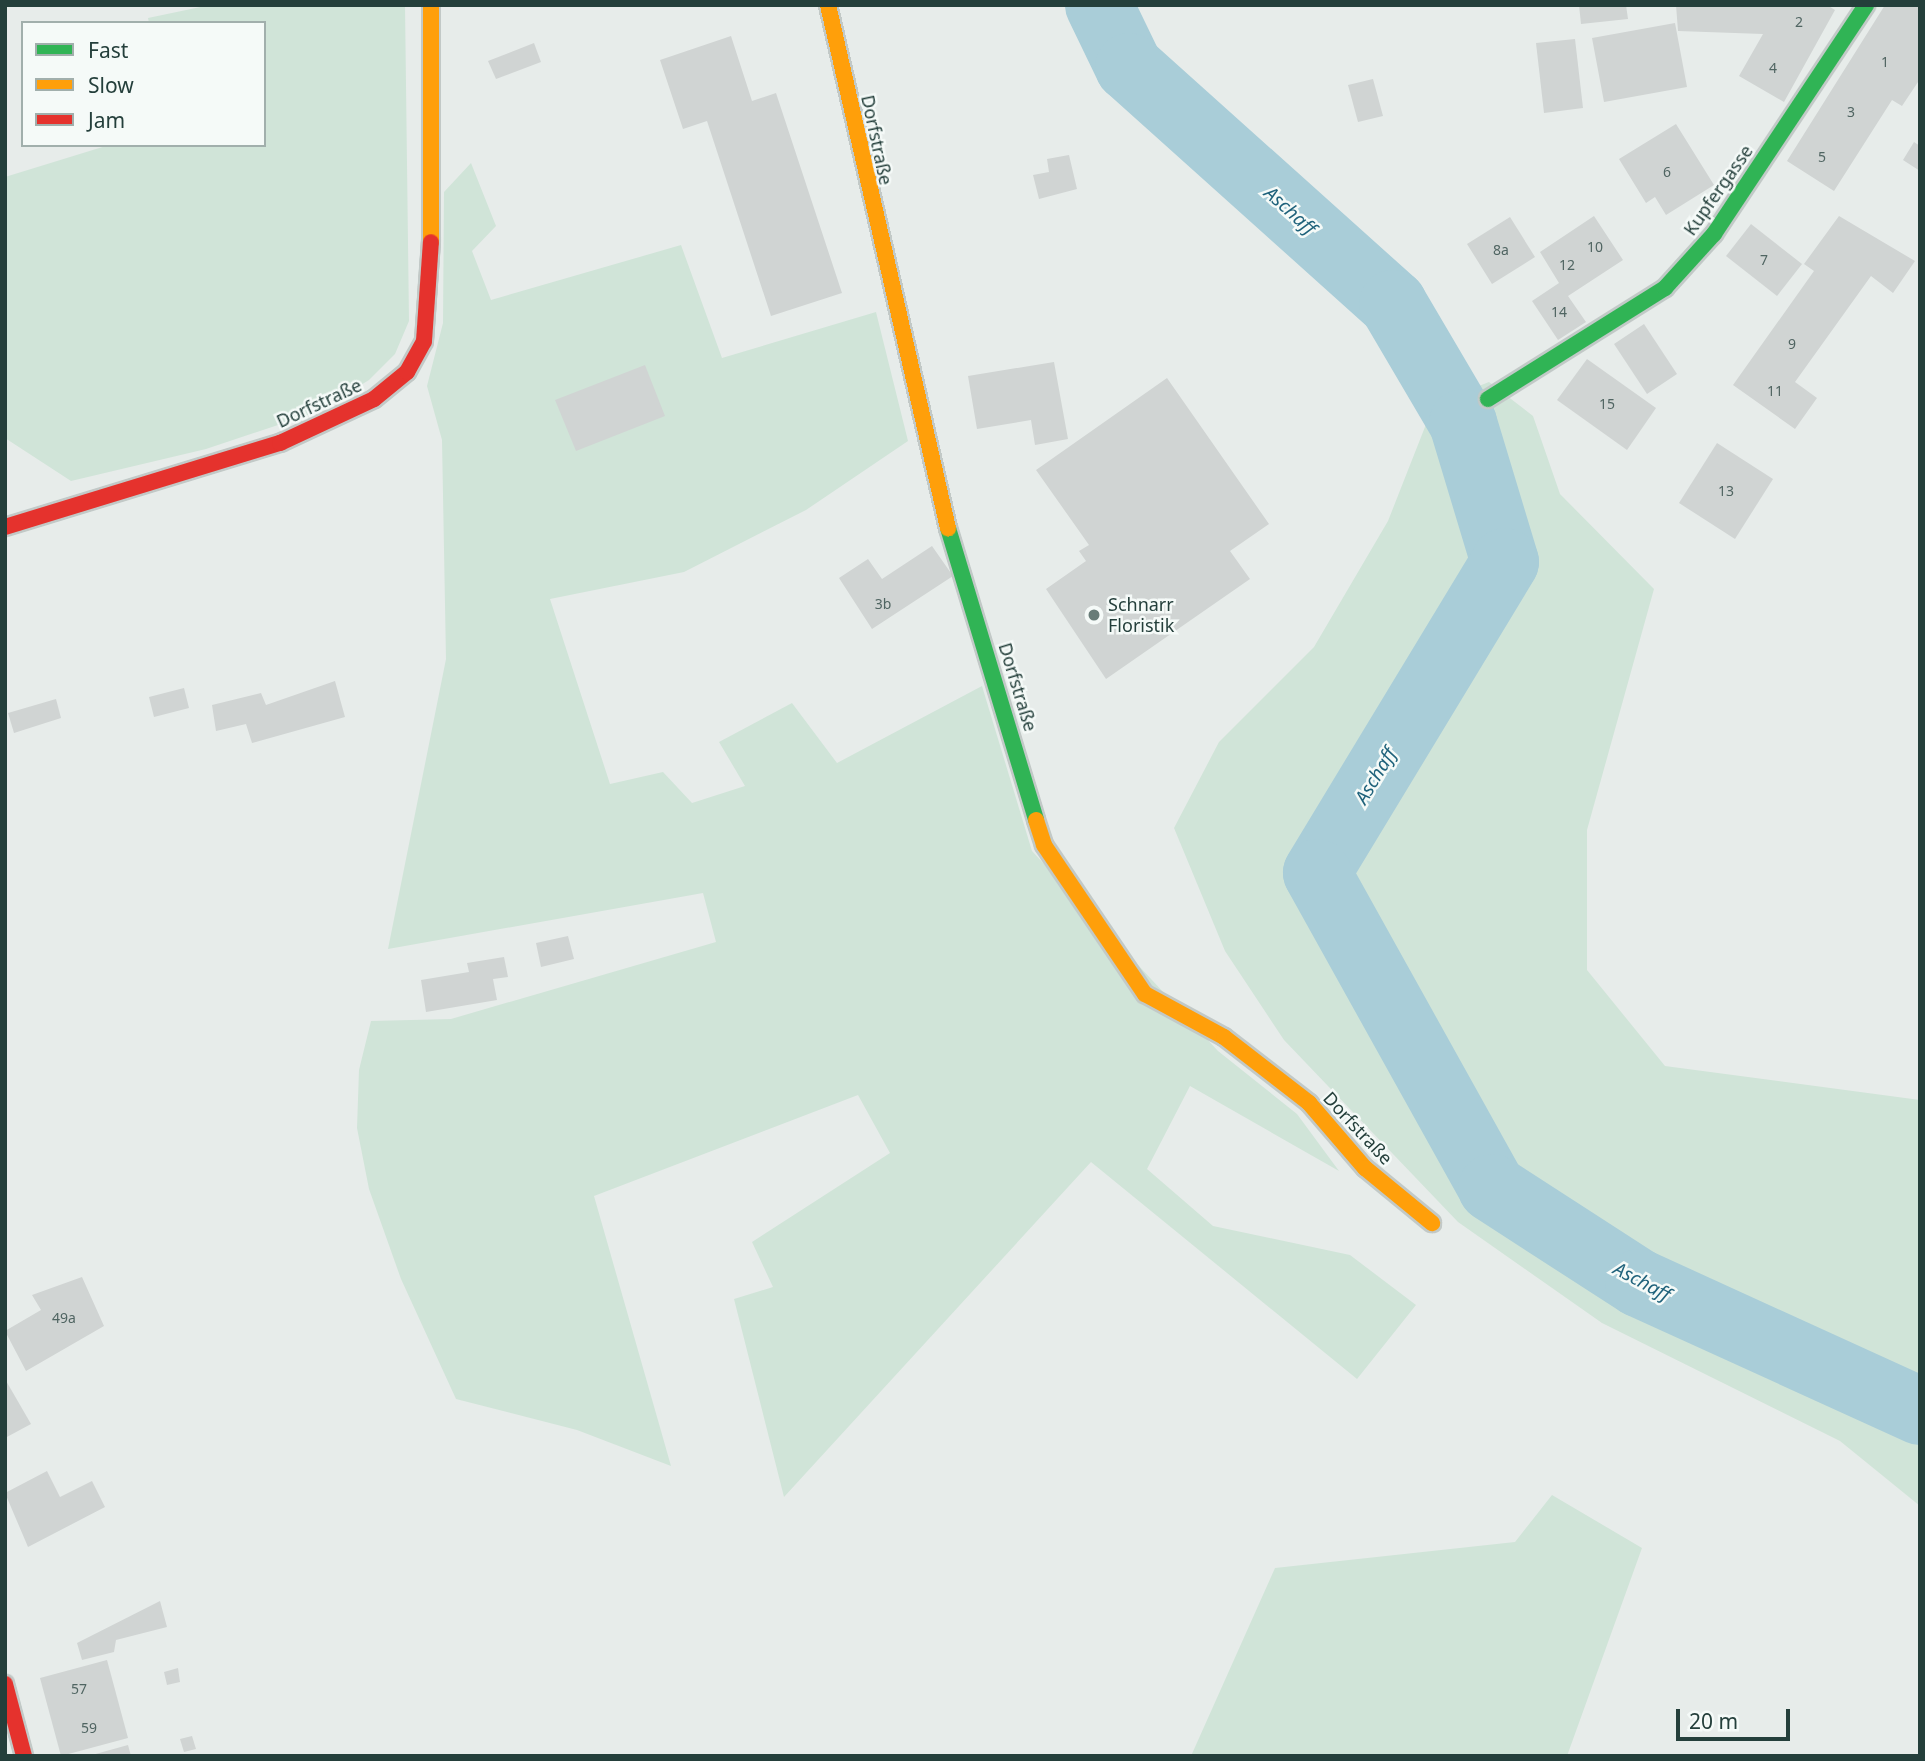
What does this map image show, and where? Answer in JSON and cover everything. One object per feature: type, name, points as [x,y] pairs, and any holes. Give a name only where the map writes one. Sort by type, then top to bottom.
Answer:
[{"type":"street","name":"Dorfstraße","points":[[5,527],[280,443],[374,399],[407,372],[424,341],[431,288],[431,5]]},
{"type":"street","name":"Dorfstraße","points":[[828,5],[946,522],[1044,845],[1145,994],[1224,1037],[1309,1103],[1365,1168],[1432,1223]]},
{"type":"street","name":"Kupfergasse","points":[[1488,399],[1665,288],[1714,233],[1866,5]]},
{"type":"street","points":[[5,1684],[24,1756]]},
{"type":"green space","points":[[210,5],[405,5],[409,321],[395,354],[369,380],[317,412],[206,449],[71,481],[5,438],[5,177],[102,147],[266,147],[266,21],[149,21],[148,18]]},
{"type":"green space","points":[[471,163],[496,226],[472,251],[491,300],[681,245],[722,358],[876,312],[908,441],[806,510],[684,572],[550,599],[610,784],[663,772],[692,803],[745,786],[719,742],[792,703],[837,763],[982,686],[1032,851],[1218,1051],[1297,1114],[1339,1171],[1190,1086],[1147,1169],[1213,1226],[1350,1255],[1416,1305],[1357,1379],[1091,1162],[784,1497],[734,1299],[773,1287],[752,1242],[890,1153],[858,1095],[594,1196],[671,1466],[577,1430],[456,1399],[401,1279],[369,1189],[357,1128],[359,1070],[371,1021],[451,1019],[716,942],[703,893],[388,949],[446,659],[442,440],[427,386],[443,323],[444,192]]},
{"type":"green space","points":[[1489,382],[1533,416],[1560,494],[1654,589],[1587,830],[1587,970],[1665,1066],[1920,1100],[1920,1506],[1840,1441],[1602,1323],[1458,1222],[1284,1040],[1225,951],[1174,828],[1219,742],[1314,647],[1388,521],[1434,404]]},
{"type":"green space","points":[[1552,1495],[1642,1548],[1567,1756],[1191,1756],[1275,1568],[1515,1542]]},
{"type":"building","points":[[1579,5],[1626,5],[1628,19],[1581,24]]},
{"type":"building","points":[[1676,5],[1827,5],[1835,10],[1784,102],[1739,76],[1763,34],[1678,31]]},
{"type":"building","points":[[1885,5],[1920,5],[1920,79],[1902,106],[1892,100],[1834,191],[1787,161]]},
{"type":"building","points":[[1675,23],[1687,87],[1604,102],[1592,38]]},
{"type":"building","points":[[731,36],[752,101],[776,93],[842,293],[771,316],[707,121],[683,129],[660,60]]},
{"type":"building","points":[[1575,39],[1583,108],[1544,113],[1536,43]]},
{"type":"building","points":[[534,43],[541,62],[496,79],[488,61]]},
{"type":"building","points":[[1373,79],[1383,116],[1358,122],[1348,85]]},
{"type":"building","points":[[1676,124],[1714,185],[1666,215],[1655,197],[1646,203],[1619,159]]},
{"type":"building","points":[[1914,142],[1920,146],[1920,171],[1903,160]]},
{"type":"building","points":[[1069,155],[1077,189],[1039,199],[1033,175],[1049,172],[1047,159]]},
{"type":"building","points":[[1594,216],[1623,260],[1568,296],[1586,322],[1558,340],[1532,301],[1559,283],[1540,252]]},
{"type":"building","points":[[1839,216],[1915,261],[1893,293],[1871,276],[1795,382],[1817,398],[1795,429],[1733,385],[1814,271],[1804,264]]},
{"type":"building","points":[[1510,217],[1535,257],[1492,284],[1467,244]]},
{"type":"building","points":[[1751,224],[1802,264],[1777,296],[1726,256]]},
{"type":"building","points":[[1644,324],[1677,374],[1647,394],[1614,344]]},
{"type":"building","points":[[1587,359],[1656,408],[1627,450],[1557,400]]},
{"type":"building","points":[[1054,362],[1068,439],[1035,445],[1031,420],[977,429],[968,376]]},
{"type":"building","points":[[645,365],[665,416],[576,451],[555,400]]},
{"type":"building","points":[[1167,378],[1269,524],[1230,551],[1250,579],[1106,679],[1046,589],[1086,561],[1079,551],[1089,545],[1036,470]]},
{"type":"building","points":[[1717,443],[1773,479],[1735,539],[1679,503]]},
{"type":"building","points":[[932,546],[953,576],[872,629],[839,578],[868,559],[882,579]]},
{"type":"building","points":[[335,681],[345,717],[252,743],[246,724],[216,731],[212,705],[261,693],[266,705]]},
{"type":"building","points":[[184,688],[189,708],[154,717],[149,697]]},
{"type":"building","points":[[56,699],[61,718],[14,733],[8,713]]},
{"type":"building","points":[[568,936],[574,959],[541,967],[536,943]]},
{"type":"building","points":[[504,957],[508,977],[493,979],[497,1000],[426,1012],[421,980],[469,972],[467,963]]},
{"type":"building","points":[[82,1277],[104,1326],[26,1371],[5,1331],[41,1310],[32,1295]]},
{"type":"building","points":[[5,1379],[31,1424],[5,1438]]},
{"type":"building","points":[[47,1471],[60,1497],[92,1481],[105,1507],[28,1547],[5,1493]]},
{"type":"building","points":[[160,1601],[167,1627],[116,1640],[114,1652],[82,1660],[77,1643]]},
{"type":"building","points":[[107,1660],[128,1738],[61,1756],[40,1678]]},
{"type":"building","points":[[178,1668],[180,1682],[167,1685],[164,1672]]},
{"type":"building","points":[[192,1736],[196,1749],[184,1752],[180,1739]]},
{"type":"building","points":[[128,1745],[131,1756],[92,1756],[92,1755]]},
{"type":"waterway","name":"Aschaff","points":[[1099,5],[1129,67],[1393,304],[1463,423],[1505,562],[1317,873],[1492,1188],[1639,1283],[1920,1411]]},
{"type":"traffic: fast","points":[[1488,399],[1665,288],[1714,234],[1866,5]]},
{"type":"traffic: fast","points":[[948,528],[1036,820]]},
{"type":"traffic: slow","points":[[431,5],[431,242]]},
{"type":"traffic: slow","points":[[828,5],[948,528]]},
{"type":"traffic: slow","points":[[1036,820],[1044,845],[1145,994],[1224,1037],[1309,1103],[1365,1168],[1432,1223]]},
{"type":"traffic: jam","points":[[5,527],[280,443],[374,399],[407,372],[424,341],[431,242]]},
{"type":"traffic: jam","points":[[5,1684],[24,1756]]},
{"type":"place","name":"Schnarr Floristik","points":[[1094,615]]}]
